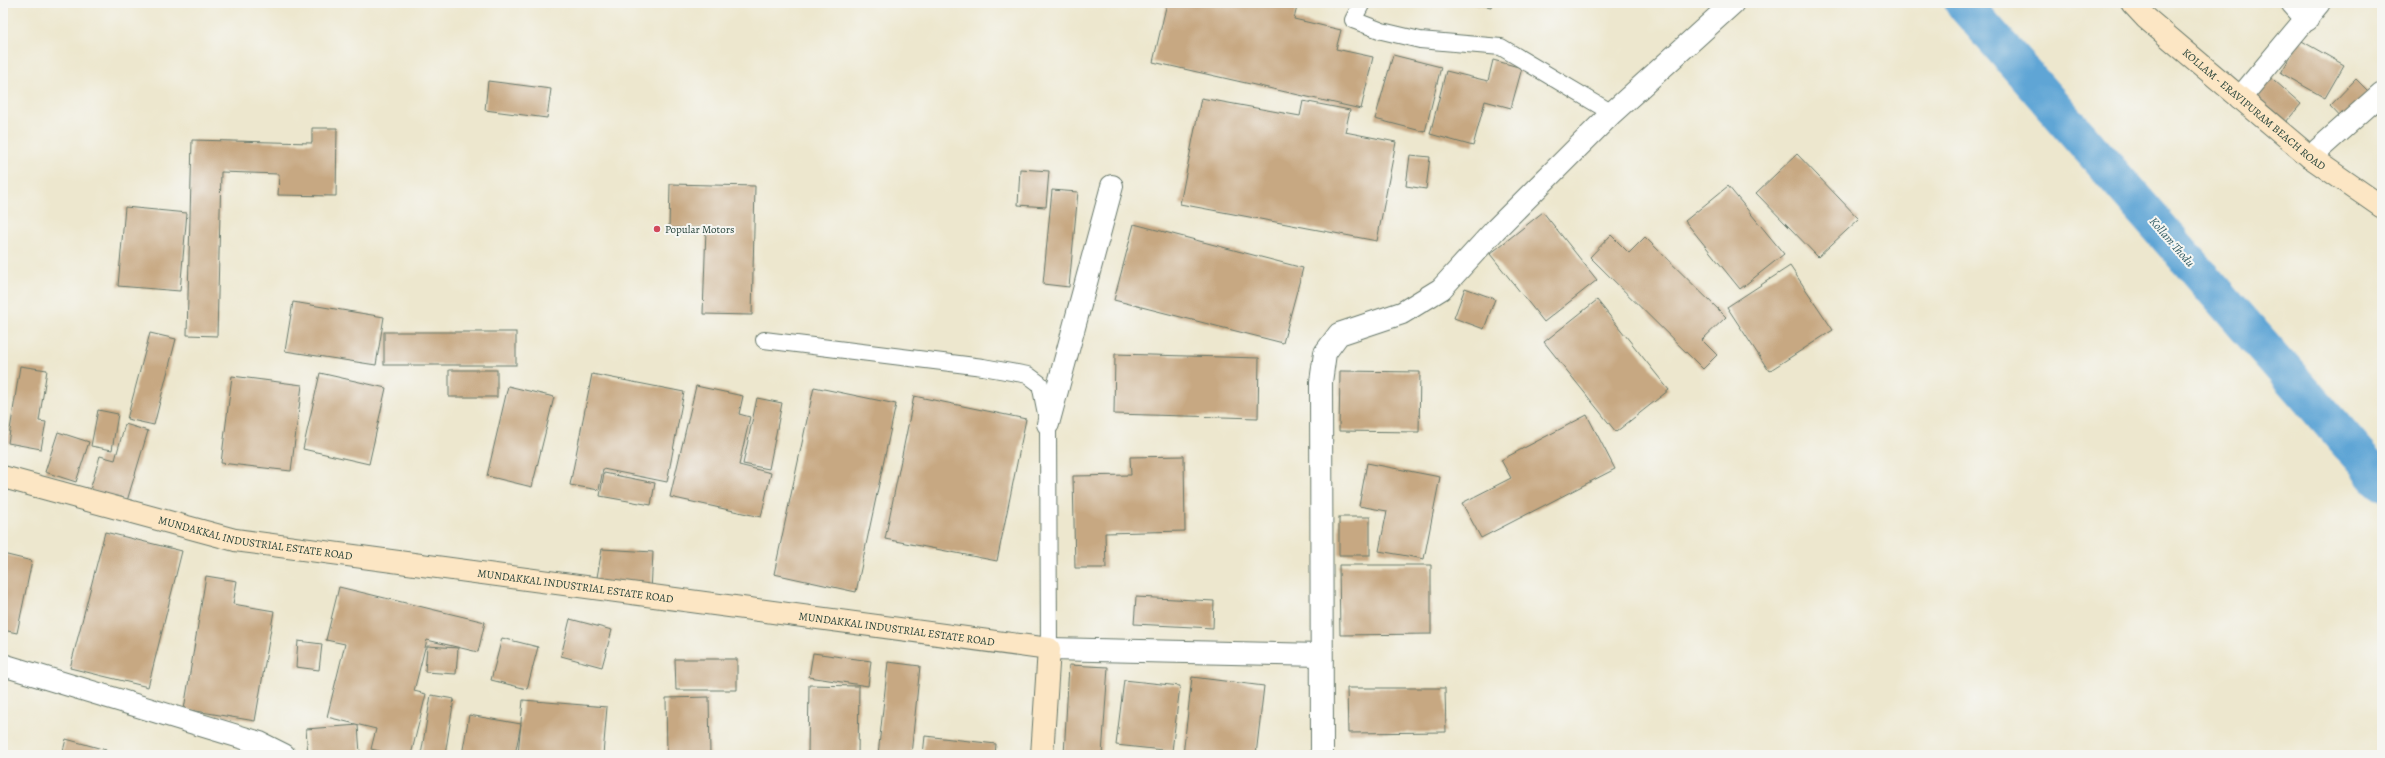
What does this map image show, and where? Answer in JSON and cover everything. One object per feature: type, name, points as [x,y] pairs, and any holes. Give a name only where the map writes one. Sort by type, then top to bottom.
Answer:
[{"type":"street","points":[[1322,755],[1321,382],[1326,353],[1339,334],[1402,312],[1441,289],[1495,230],[1612,112],[1733,3]]},
{"type":"street","name":"KOLLAM - ERAVIPURAM BEACH ROAD","points":[[2132,3],[2146,18],[2310,157],[2382,207]]},
{"type":"street","points":[[2240,98],[2313,11],[2292,3]]},
{"type":"street","points":[[2310,157],[2382,93]]},
{"type":"street","points":[[1048,424],[1112,186]]},
{"type":"street","name":"MUNDAKKAL INDUSTRIAL ESTATE ROAD","points":[[3,477],[235,540],[1050,649]]},
{"type":"street","points":[[1042,755],[1050,649],[1321,655]]},
{"type":"street","points":[[3,665],[260,743],[284,755]]},
{"type":"lane","points":[[1362,3],[1353,20],[1382,31],[1420,40],[1501,47],[1612,112]]},
{"type":"lane","points":[[764,340],[983,367],[1028,375],[1040,384],[1048,424],[1050,649]]},
{"type":"building","points":[[1167,3],[1298,3],[1294,19],[1341,30],[1336,49],[1373,57],[1361,109],[1153,62]]},
{"type":"building","points":[[1473,3],[1492,3],[1491,7]]},
{"type":"building","points":[[2300,40],[2344,65],[2325,98],[2281,73]]},
{"type":"building","points":[[1393,55],[1441,67],[1425,132],[1375,119]]},
{"type":"building","points":[[1493,60],[1522,68],[1511,108],[1485,101],[1473,146],[1430,134],[1446,71],[1488,81]]},
{"type":"building","points":[[2266,73],[2301,104],[2281,128],[2245,96]]},
{"type":"building","points":[[2356,79],[2370,93],[2344,121],[2330,106]]},
{"type":"building","points":[[488,81],[551,89],[547,118],[485,110]]},
{"type":"building","points":[[1201,98],[1300,116],[1303,101],[1350,110],[1345,132],[1396,142],[1377,241],[1180,204]]},
{"type":"building","points":[[312,128],[337,128],[336,196],[278,195],[279,174],[221,172],[217,336],[187,335],[192,140],[312,143]]},
{"type":"building","points":[[1797,154],[1859,219],[1818,257],[1756,193]]},
{"type":"building","points":[[1410,155],[1430,157],[1426,189],[1406,186]]},
{"type":"building","points":[[1020,169],[1049,171],[1046,207],[1018,205]]},
{"type":"building","points":[[670,184],[755,186],[752,315],[703,314],[706,228],[669,228]]},
{"type":"building","points":[[1728,186],[1784,254],[1740,289],[1685,221]]},
{"type":"building","points":[[1052,190],[1078,192],[1069,287],[1043,284]]},
{"type":"building","points":[[125,207],[187,213],[180,291],[118,286]]},
{"type":"building","points":[[1543,212],[1597,280],[1544,322],[1490,254]]},
{"type":"building","points":[[1134,224],[1303,268],[1283,343],[1114,300]]},
{"type":"building","points":[[1611,235],[1629,253],[1645,237],[1726,317],[1702,340],[1717,355],[1703,369],[1590,257]]},
{"type":"building","points":[[1790,266],[1833,330],[1769,371],[1727,307]]},
{"type":"building","points":[[1465,288],[1495,299],[1484,329],[1454,318]]},
{"type":"building","points":[[1597,300],[1669,390],[1616,432],[1544,342]]},
{"type":"building","points":[[293,302],[384,317],[376,365],[285,351]]},
{"type":"building","points":[[384,332],[516,332],[516,365],[384,365]]},
{"type":"building","points":[[150,333],[176,339],[154,425],[127,419]]},
{"type":"building","points":[[1115,354],[1259,358],[1258,418],[1114,414]]},
{"type":"building","points":[[20,366],[47,370],[39,421],[46,422],[41,449],[8,443]]},
{"type":"building","points":[[449,370],[497,370],[497,397],[449,397]]},
{"type":"building","points":[[1340,371],[1420,372],[1419,432],[1339,431]]},
{"type":"building","points":[[320,373],[386,388],[369,464],[303,449]]},
{"type":"building","points":[[592,374],[684,392],[667,482],[603,469],[599,490],[570,485]]},
{"type":"building","points":[[232,376],[302,385],[291,471],[221,463]]},
{"type":"building","points":[[508,386],[554,397],[532,487],[487,476]]},
{"type":"building","points":[[696,386],[743,396],[739,414],[750,417],[739,465],[771,473],[761,517],[670,497]]},
{"type":"building","points":[[814,387],[896,404],[856,592],[774,574]]},
{"type":"building","points":[[914,396],[1026,419],[997,561],[885,539]]},
{"type":"building","points":[[757,398],[782,403],[769,469],[743,464]]},
{"type":"building","points":[[98,410],[118,414],[112,450],[91,446]]},
{"type":"building","points":[[1587,415],[1615,469],[1481,538],[1462,503],[1511,478],[1501,460]]},
{"type":"building","points":[[125,424],[148,431],[127,501],[90,490],[100,456],[115,460]]},
{"type":"building","points":[[58,432],[89,442],[76,482],[45,472]]},
{"type":"building","points":[[1184,456],[1185,531],[1105,533],[1106,568],[1075,568],[1073,476],[1131,475],[1130,457]]},
{"type":"building","points":[[1367,463],[1440,477],[1424,559],[1379,551],[1387,511],[1359,506]]},
{"type":"building","points":[[604,473],[655,483],[651,505],[600,496]]},
{"type":"building","points":[[1339,517],[1370,517],[1370,555],[1339,555]]},
{"type":"building","points":[[105,532],[182,551],[148,687],[70,668]]},
{"type":"building","points":[[602,549],[653,552],[651,592],[596,583]]},
{"type":"building","points":[[3,554],[32,561],[17,633],[3,630]]},
{"type":"building","points":[[1339,565],[1431,565],[1431,634],[1340,635]]},
{"type":"building","points":[[206,576],[237,581],[233,604],[274,611],[255,721],[184,709]]},
{"type":"building","points":[[339,587],[485,622],[478,652],[427,640],[414,691],[426,694],[411,755],[396,755],[371,749],[376,729],[327,717],[345,644],[326,640]]},
{"type":"building","points":[[1136,597],[1214,601],[1213,628],[1134,624]]},
{"type":"building","points":[[570,619],[612,630],[602,667],[561,656]]},
{"type":"building","points":[[502,638],[538,647],[527,689],[491,680]]},
{"type":"building","points":[[298,641],[322,644],[319,670],[296,667]]},
{"type":"building","points":[[427,646],[458,648],[456,674],[425,672]]},
{"type":"building","points":[[813,653],[871,661],[868,686],[809,677]]},
{"type":"building","points":[[675,659],[737,659],[737,690],[676,690]]},
{"type":"building","points":[[888,662],[920,666],[911,755],[878,755]]},
{"type":"building","points":[[1069,665],[1108,667],[1102,755],[1064,755]]},
{"type":"building","points":[[1192,677],[1264,686],[1256,755],[1183,755]]},
{"type":"building","points":[[1124,680],[1180,686],[1172,751],[1116,745]]},
{"type":"building","points":[[809,685],[859,686],[858,755],[808,755]]},
{"type":"building","points":[[1347,688],[1445,688],[1446,732],[1348,733]]},
{"type":"building","points":[[431,695],[454,699],[445,755],[421,755]]},
{"type":"building","points":[[709,697],[710,755],[667,755],[666,698]]},
{"type":"building","points":[[523,700],[607,707],[603,755],[518,755]]},
{"type":"building","points":[[469,715],[521,724],[515,755],[462,755]]},
{"type":"building","points":[[358,725],[360,754],[308,755],[306,729]]},
{"type":"building","points":[[925,736],[996,744],[995,755],[923,755]]},
{"type":"building","points":[[66,739],[106,750],[105,755],[62,755]]},
{"type":"waterway","name":"Kollam Thodu","points":[[1963,3],[2382,482]]},
{"type":"place","name":"Popular Motors","points":[[657,229]]}]
